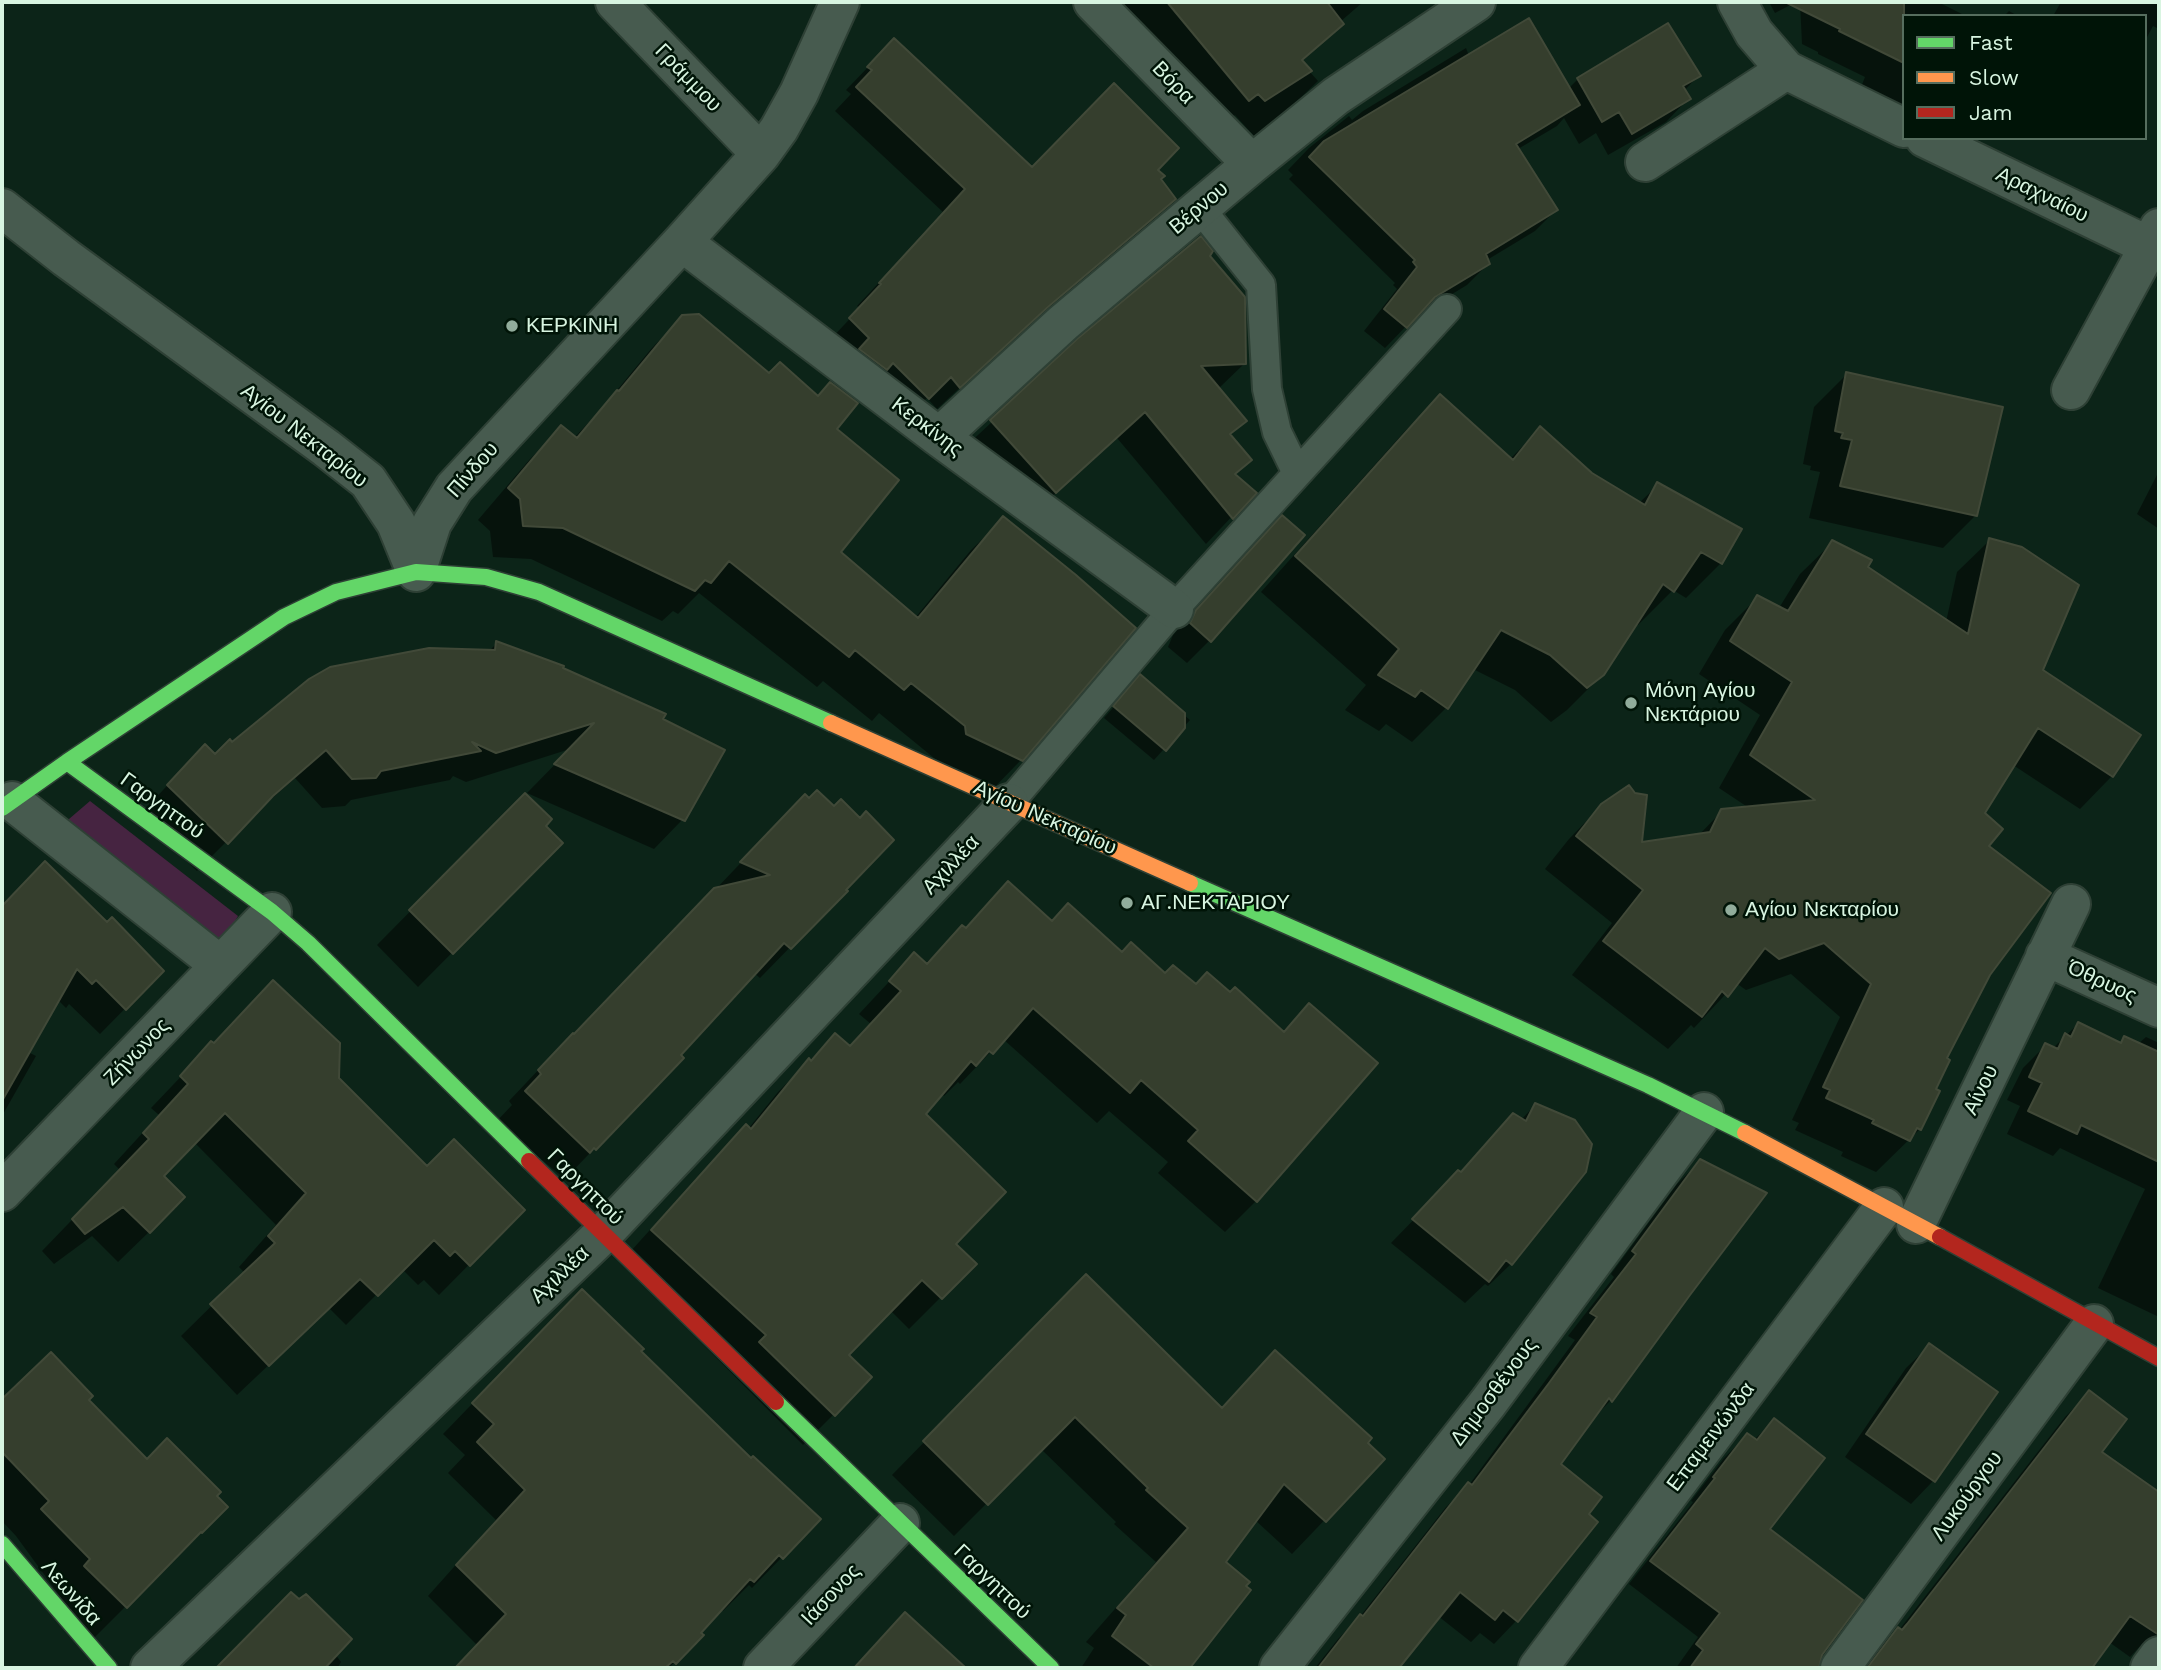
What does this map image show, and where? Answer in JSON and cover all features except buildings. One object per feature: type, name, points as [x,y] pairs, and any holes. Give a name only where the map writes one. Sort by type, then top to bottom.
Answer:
[{"type":"street","name":"Γράμμου","points":[[615,2],[761,154]]},
{"type":"street","name":"Πίνδου","points":[[416,572],[432,523],[454,488],[761,154],[799,93],[840,2]]},
{"type":"street","name":"Βόρα","points":[[1093,2],[1252,164]]},
{"type":"street","name":"Βέρνου","points":[[939,437],[1063,323],[1252,164],[1336,96],[1476,2]]},
{"type":"street","points":[[1737,2],[1754,33],[1786,70],[1902,127]]},
{"type":"street","points":[[1645,162],[1786,70]]},
{"type":"street","name":"Αραχναίου","points":[[1929,140],[2156,242]]},
{"type":"street","name":"Αγίου Νεκταρίου","points":[[2,208],[368,481],[396,523],[416,572],[486,577],[539,592],[1648,1085],[1900,1215],[2159,1358]]},
{"type":"street","name":"Κερκίνης","points":[[682,242],[939,437],[1174,609]]},
{"type":"street","points":[[2071,390],[2156,242]]},
{"type":"street","points":[[220,965],[7,805],[284,617],[336,592],[416,572]]},
{"type":"street","name":"Γαργηττού","points":[[67,762],[272,912],[309,943],[603,1234],[1051,1668]]},
{"type":"street","name":"Αχιλλέα","points":[[150,1668],[603,1234],[1009,803]]},
{"type":"street","name":"Αίνου","points":[[1900,1215],[2045,956],[2071,904]]},
{"type":"street","name":"Ζήνωνος","points":[[2,1192],[272,912]]},
{"type":"street","name":"Όθρυος","points":[[2045,956],[2159,1008]]},
{"type":"street","name":"Δημοσθένους","points":[[1279,1668],[1488,1403],[1704,1112]]},
{"type":"street","name":"Επαμεινώνδα","points":[[1538,1668],[1900,1215]]},
{"type":"street","name":"Λυκούργου","points":[[1840,1668],[2094,1324]]},
{"type":"street","name":"Ιάσονος","points":[[763,1668],[900,1522]]},
{"type":"street","name":"Λεωνίδα","points":[[2,1544],[109,1668]]},
{"type":"street","points":[[2150,1668],[2159,1656]]},
{"type":"lane","points":[[1199,207],[1261,285],[1268,389],[1277,432],[1297,473]]},
{"type":"lane","points":[[1009,803],[1174,609],[1447,309]]},
{"type":"shaded area","points":[[90,801],[238,916],[228,933],[212,943],[62,825]]},
{"type":"traffic: fast","points":[[2,808],[284,617],[336,592],[416,572],[486,577],[539,592],[831,723]]},
{"type":"traffic: fast","points":[[67,762],[272,912],[308,943],[529,1161]]},
{"type":"traffic: fast","points":[[1190,883],[1648,1085],[1745,1133]]},
{"type":"traffic: fast","points":[[776,1402],[1051,1668]]},
{"type":"traffic: fast","points":[[2,1544],[109,1668]]},
{"type":"traffic: slow","points":[[831,723],[1190,883]]},
{"type":"traffic: slow","points":[[1745,1133],[1940,1237]]},
{"type":"traffic: jam","points":[[529,1161],[776,1402]]},
{"type":"traffic: jam","points":[[1940,1237],[2159,1358]]},
{"type":"place","name":"ΚΕΡΚΙΝΗ","points":[[512,326]]},
{"type":"place","name":"Μόνη Αγίου Νεκτάριου","points":[[1631,703]]},
{"type":"place","name":"ΑΓ.ΝΕΚΤΑΡΙΟΥ","points":[[1127,903]]},
{"type":"place","name":"Αγίου Νεκταρίου","points":[[1731,910]]}]
